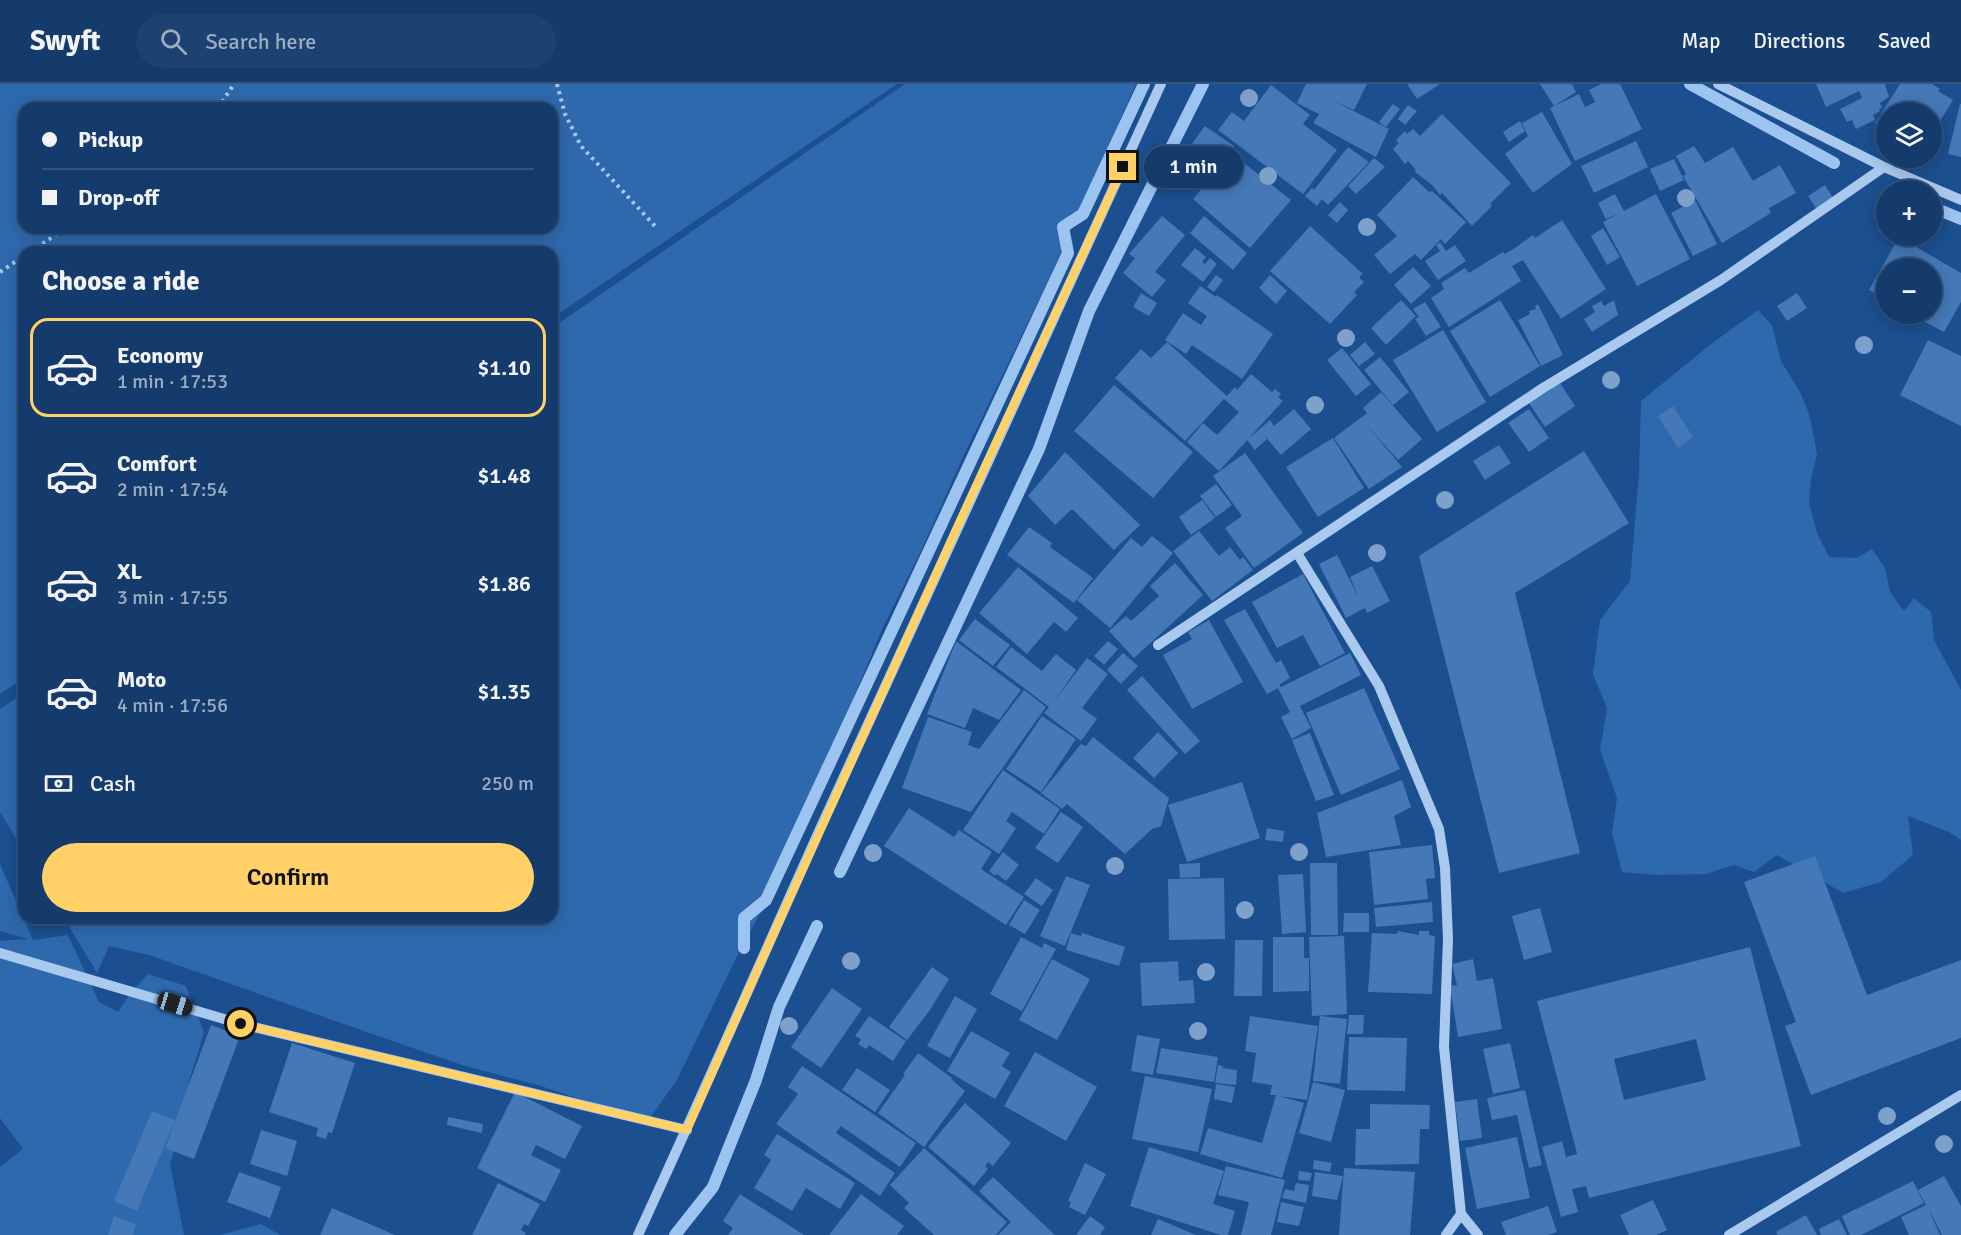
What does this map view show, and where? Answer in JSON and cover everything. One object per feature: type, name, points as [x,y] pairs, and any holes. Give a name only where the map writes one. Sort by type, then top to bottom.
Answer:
[{"type":"street","points":[[638,1235],[955,532],[1161,84]]},
{"type":"street","points":[[1718,84],[1876,163]]},
{"type":"street","points":[[1158,645],[1543,388],[1721,280],[1883,168]]},
{"type":"street","points":[[1886,168],[1961,200]]},
{"type":"street","points":[[1297,553],[1379,686],[1439,829],[1444,868],[1448,939],[1444,1047],[1461,1214],[1478,1235]]},
{"type":"street","points":[[0,953],[241,1024],[687,1130]]},
{"type":"street","points":[[1729,1235],[1961,1095]]},
{"type":"street","points":[[1446,1235],[1461,1214]]},
{"type":"path","points":[[222,102],[234,84]]},
{"type":"path","points":[[557,84],[565,114],[581,146],[654,226]]},
{"type":"path","points":[[39,246],[57,234]]},
{"type":"path","points":[[0,272],[18,260]]},
{"type":"shaded area","points":[[0,84],[897,84],[558,314],[558,246],[18,246],[18,682],[0,694]]},
{"type":"shaded area","points":[[905,84],[1136,84],[1049,279],[883,627],[852,702],[833,770],[800,817],[776,884],[737,956],[677,1080],[647,1122],[538,1085],[465,1066],[149,955],[109,946],[97,973],[68,924],[558,924],[558,324]]},
{"type":"shaded area","points":[[1758,310],[1772,325],[1781,361],[1801,394],[1810,417],[1817,454],[1811,479],[1809,502],[1817,533],[1829,557],[1857,558],[1872,549],[1885,568],[1890,592],[1904,611],[1914,598],[1931,612],[1934,640],[1961,690],[1961,840],[1949,832],[1908,816],[1913,855],[1881,882],[1843,893],[1777,855],[1754,872],[1734,865],[1706,874],[1655,875],[1622,872],[1612,833],[1617,798],[1600,750],[1607,708],[1593,674],[1600,620],[1630,581],[1639,473],[1641,401],[1711,344]]},
{"type":"shaded area","points":[[18,697],[18,842],[0,812],[0,709]]},
{"type":"shaded area","points":[[0,864],[18,905],[18,924],[26,924],[33,940],[68,935],[99,1002],[118,1012],[132,991],[148,974],[186,986],[204,1032],[189,1082],[180,1133],[170,1164],[184,1235],[0,1235],[0,1167],[23,1149],[0,1118],[0,941],[28,939],[0,931]]},
{"type":"shaded area","points":[[261,1224],[280,1235],[220,1235]]},
{"type":"building","points":[[1306,84],[1367,84],[1354,110],[1332,100],[1389,129],[1376,157],[1313,123],[1319,114],[1297,103]]},
{"type":"building","points":[[1407,84],[1440,84],[1417,99]]},
{"type":"building","points":[[1540,84],[1572,84],[1576,92],[1554,106]]},
{"type":"building","points":[[1601,84],[1620,84],[1642,129],[1575,161],[1550,108],[1579,94],[1585,107],[1595,102],[1589,90]]},
{"type":"building","points":[[1816,84],[1885,84],[1889,97],[1882,102],[1876,102],[1876,113],[1873,115],[1875,120],[1856,129],[1852,120],[1847,122],[1840,109],[1862,98],[1859,91],[1826,107]]},
{"type":"building","points":[[1900,84],[1932,84],[1940,89],[1938,91],[1953,100],[1942,118],[1942,102],[1888,102]]},
{"type":"building","points":[[1271,85],[1310,115],[1303,124],[1337,150],[1303,194],[1218,130],[1232,112],[1244,121]]},
{"type":"building","points":[[1393,104],[1400,109],[1386,127],[1379,122]]},
{"type":"building","points":[[1961,104],[1961,157],[1948,154]]},
{"type":"building","points":[[1408,105],[1417,111],[1405,125],[1398,119]]},
{"type":"building","points":[[1542,112],[1572,164],[1533,193],[1505,154],[1528,136],[1522,123]]},
{"type":"building","points":[[1442,114],[1511,183],[1472,226],[1442,193],[1440,195],[1432,185],[1414,171],[1416,170],[1408,161],[1405,164],[1393,149],[1399,143],[1396,140],[1405,131],[1407,134],[1413,129],[1420,136]]},
{"type":"building","points":[[1520,121],[1525,131],[1509,142],[1503,132]]},
{"type":"building","points":[[1205,126],[1234,146],[1214,173],[1185,153]]},
{"type":"building","points":[[1636,141],[1648,167],[1594,193],[1581,166]]},
{"type":"building","points":[[1694,146],[1705,163],[1733,147],[1753,181],[1780,165],[1796,193],[1769,208],[1771,213],[1722,243],[1683,176],[1686,174],[1676,156]]},
{"type":"building","points":[[1348,147],[1369,162],[1328,205],[1322,199],[1317,206],[1305,196],[1312,188],[1314,190]]},
{"type":"building","points":[[1374,158],[1385,167],[1356,194],[1348,186]]},
{"type":"building","points":[[1239,159],[1291,200],[1250,248],[1193,199],[1220,167],[1227,173]]},
{"type":"building","points":[[1674,159],[1684,180],[1660,191],[1650,169]]},
{"type":"building","points":[[1413,177],[1466,222],[1445,244],[1441,239],[1421,260],[1415,254],[1390,274],[1374,255],[1397,236],[1377,215]]},
{"type":"building","points":[[1825,185],[1833,198],[1816,208],[1808,196]]},
{"type":"building","points":[[1615,194],[1624,211],[1656,194],[1690,259],[1637,286],[1603,222],[1618,214],[1606,219],[1598,203]]},
{"type":"building","points":[[1695,200],[1717,244],[1693,256],[1671,213]]},
{"type":"building","points":[[1340,202],[1348,210],[1337,223],[1328,215]]},
{"type":"building","points":[[1162,216],[1185,235],[1155,272],[1166,280],[1152,297],[1123,273],[1135,258],[1129,254]]},
{"type":"building","points":[[1204,216],[1247,253],[1233,270],[1190,233]]},
{"type":"building","points":[[1562,220],[1606,289],[1561,319],[1523,260],[1512,266],[1521,281],[1449,327],[1431,298],[1444,289],[1441,283],[1465,268],[1469,273],[1503,252],[1505,254],[1533,235],[1535,238]]},
{"type":"building","points":[[1310,226],[1363,274],[1359,277],[1364,282],[1354,292],[1357,295],[1330,324],[1270,271]]},
{"type":"building","points":[[1603,228],[1620,257],[1607,265],[1591,236]]},
{"type":"building","points":[[1440,242],[1446,251],[1455,245],[1466,261],[1438,280],[1425,261],[1440,251],[1436,245]]},
{"type":"building","points":[[1894,246],[1914,246],[1935,258],[1887,258]]},
{"type":"building","points":[[1195,248],[1206,257],[1202,262],[1205,264],[1210,258],[1217,264],[1203,282],[1181,265]]},
{"type":"building","points":[[1942,262],[1961,273],[1961,302],[1944,332],[1929,324],[1942,324]]},
{"type":"building","points":[[1413,267],[1431,286],[1411,304],[1394,285]]},
{"type":"building","points":[[1216,275],[1223,280],[1214,292],[1207,287]]},
{"type":"building","points":[[1270,275],[1287,291],[1276,304],[1259,288]]},
{"type":"building","points":[[1876,278],[1876,294],[1869,290]]},
{"type":"building","points":[[1200,286],[1216,297],[1217,295],[1273,334],[1242,379],[1192,345],[1186,354],[1165,340],[1183,313],[1201,325],[1207,316],[1188,303]]},
{"type":"building","points":[[1141,293],[1157,303],[1149,316],[1133,307]]},
{"type":"building","points":[[1797,293],[1807,308],[1787,321],[1777,306]]},
{"type":"building","points":[[1401,300],[1416,316],[1386,345],[1371,328]]},
{"type":"building","points":[[1500,300],[1540,366],[1490,397],[1450,331]]},
{"type":"building","points":[[1614,300],[1618,315],[1592,332],[1584,319],[1595,312],[1592,306],[1601,301],[1604,306]]},
{"type":"building","points":[[1425,302],[1441,327],[1426,336],[1415,319],[1419,317],[1413,309]]},
{"type":"building","points":[[1538,304],[1563,355],[1541,366],[1518,320],[1530,314],[1529,311],[1536,309],[1535,306]]},
{"type":"building","points":[[1443,330],[1486,402],[1437,432],[1393,360]]},
{"type":"building","points":[[1928,340],[1961,356],[1961,426],[1900,395]]},
{"type":"building","points":[[1167,342],[1227,396],[1235,387],[1237,390],[1251,374],[1272,392],[1275,389],[1281,394],[1278,397],[1283,401],[1219,471],[1187,442],[1203,423],[1217,435],[1239,412],[1224,399],[1185,441],[1115,378],[1141,349],[1151,358]]},
{"type":"building","points":[[1365,342],[1375,354],[1359,366],[1350,355]]},
{"type":"building","points":[[1342,348],[1371,384],[1356,396],[1327,360]]},
{"type":"building","points":[[1380,357],[1409,392],[1393,405],[1364,370]]},
{"type":"building","points":[[1560,383],[1575,406],[1545,427],[1529,403]]},
{"type":"building","points":[[1114,385],[1193,452],[1153,498],[1074,431]]},
{"type":"building","points":[[1381,392],[1422,439],[1398,460],[1364,422],[1402,467],[1369,489],[1334,438],[1367,413],[1363,408]]},
{"type":"building","points":[[1673,406],[1693,437],[1678,448],[1658,416]]},
{"type":"building","points":[[1294,409],[1311,429],[1281,455],[1263,434],[1267,439],[1255,450],[1247,440],[1270,420],[1274,426]]},
{"type":"building","points":[[1529,409],[1549,438],[1529,452],[1508,423]]},
{"type":"building","points":[[1333,438],[1364,488],[1318,517],[1286,467]]},
{"type":"building","points":[[1499,445],[1511,463],[1485,480],[1473,461]]},
{"type":"building","points":[[1584,451],[1629,523],[1515,593],[1580,853],[1499,873],[1419,556]]},
{"type":"building","points":[[1065,452],[1140,525],[1114,550],[1072,509],[1055,525],[1028,496]]},
{"type":"building","points":[[1245,453],[1303,533],[1254,568],[1225,528],[1242,516],[1213,476]]},
{"type":"building","points":[[1216,484],[1232,505],[1216,517],[1200,496]]},
{"type":"building","points":[[1202,500],[1215,518],[1191,535],[1179,517]]},
{"type":"building","points":[[1029,527],[1052,543],[1050,547],[1093,578],[1074,603],[1007,555]]},
{"type":"building","points":[[1199,531],[1219,556],[1230,547],[1240,560],[1243,557],[1253,570],[1212,601],[1173,551]]},
{"type":"building","points":[[1152,536],[1173,553],[1110,628],[1077,600],[1131,538],[1142,547]]},
{"type":"building","points":[[1337,555],[1359,598],[1350,577],[1372,566],[1390,601],[1367,613],[1365,608],[1346,618],[1319,564]]},
{"type":"building","points":[[1175,563],[1203,595],[1134,658],[1109,631],[1126,616],[1131,621],[1159,596],[1150,586]]},
{"type":"building","points":[[1018,567],[1078,618],[1066,632],[1054,622],[1027,654],[979,613]]},
{"type":"building","points":[[1303,574],[1345,653],[1320,666],[1303,635],[1277,648],[1252,602]]},
{"type":"building","points":[[1245,609],[1276,663],[1281,660],[1290,678],[1279,685],[1281,687],[1350,653],[1361,675],[1300,706],[1311,728],[1292,739],[1281,717],[1290,712],[1278,688],[1267,694],[1224,620]]},
{"type":"building","points":[[975,619],[1010,645],[993,666],[959,640]]},
{"type":"building","points":[[1209,620],[1243,682],[1192,709],[1163,655],[1192,639],[1188,632]]},
{"type":"building","points":[[956,641],[1021,690],[999,720],[973,708],[965,728],[927,714]]},
{"type":"building","points":[[1108,641],[1118,649],[1104,665],[1094,656]]},
{"type":"building","points":[[1011,647],[1042,671],[1056,654],[1076,670],[1053,703],[1087,658],[1108,674],[1082,708],[1097,719],[1081,741],[1044,713],[1049,707],[996,667]]},
{"type":"building","points":[[1123,653],[1138,666],[1121,684],[1107,670]]},
{"type":"building","points":[[1142,676],[1200,741],[1185,754],[1127,690]]},
{"type":"building","points":[[1364,688],[1400,769],[1341,795],[1306,713]]},
{"type":"building","points":[[1024,690],[1046,707],[971,812],[902,788],[928,717],[972,732],[968,745],[979,749]]},
{"type":"building","points":[[1042,716],[1076,739],[1041,792],[1006,769]]},
{"type":"building","points":[[1158,732],[1178,753],[1154,778],[1133,758]]},
{"type":"building","points":[[1310,733],[1334,795],[1316,801],[1292,740]]},
{"type":"building","points":[[1093,737],[1169,798],[1161,826],[1152,829],[1125,854],[1067,804],[1062,809],[1041,793],[1081,744],[1086,746]]},
{"type":"building","points":[[1003,770],[1060,809],[1044,834],[1012,812],[1006,821],[1016,828],[999,854],[963,830]]},
{"type":"building","points":[[1402,780],[1411,807],[1394,816],[1401,845],[1326,857],[1317,813]]},
{"type":"building","points":[[1242,782],[1260,838],[1187,862],[1168,805]]},
{"type":"building","points":[[909,808],[954,837],[959,830],[992,852],[981,869],[1024,897],[1006,925],[884,846]]},
{"type":"building","points":[[1061,812],[1083,827],[1058,863],[1035,848]]},
{"type":"building","points":[[1267,828],[1284,831],[1283,842],[1265,840]]},
{"type":"building","points":[[1432,845],[1435,878],[1426,879],[1428,899],[1374,905],[1369,852]]},
{"type":"building","points":[[1003,852],[1019,865],[1006,881],[989,871]]},
{"type":"building","points":[[1815,856],[1867,995],[1961,960],[1961,1038],[1811,1095],[1785,1026],[1796,1022],[1744,882]]},
{"type":"building","points":[[1200,863],[1200,877],[1180,878],[1179,864]]},
{"type":"building","points":[[1310,863],[1337,863],[1338,935],[1311,935]]},
{"type":"building","points":[[1303,874],[1306,932],[1282,934],[1278,875]]},
{"type":"building","points":[[1066,876],[1090,885],[1065,946],[1040,936]]},
{"type":"building","points":[[1036,878],[1053,890],[1042,906],[1024,894]]},
{"type":"building","points":[[1224,878],[1225,939],[1169,940],[1168,879]]},
{"type":"building","points":[[1024,900],[1040,910],[1025,934],[1009,925]]},
{"type":"building","points":[[1432,902],[1433,922],[1376,927],[1374,908]]},
{"type":"building","points":[[1540,908],[1552,952],[1524,960],[1512,916]]},
{"type":"building","points":[[1344,913],[1369,913],[1369,932],[1343,932]]},
{"type":"building","points":[[1398,931],[1419,935],[1419,931],[1429,931],[1429,935],[1435,936],[1432,994],[1368,992],[1372,933],[1397,934]]},
{"type":"building","points":[[1071,933],[1081,936],[1082,933],[1125,947],[1119,966],[1066,950]]},
{"type":"building","points":[[1344,936],[1347,1014],[1312,1016],[1309,937]]},
{"type":"building","points":[[1021,937],[1042,948],[1044,943],[1056,949],[1022,1011],[990,994]]},
{"type":"building","points":[[1273,937],[1304,937],[1304,958],[1309,958],[1309,991],[1273,992]]},
{"type":"building","points":[[1235,940],[1263,940],[1262,996],[1234,996]]},
{"type":"building","points":[[1750,947],[1801,1146],[1589,1198],[1586,1186],[1572,1189],[1578,1212],[1561,1217],[1542,1147],[1562,1141],[1566,1157],[1577,1154],[1579,1161],[1537,1001]],"holes":[[[1696,1039],[1706,1080],[1624,1100],[1614,1059]]]},
{"type":"building","points":[[1052,959],[1090,979],[1057,1040],[1019,1020]]},
{"type":"building","points":[[1473,959],[1477,981],[1493,978],[1502,1029],[1458,1037],[1450,986],[1457,985],[1452,964]]},
{"type":"building","points":[[1178,961],[1179,981],[1193,980],[1195,1003],[1142,1006],[1140,963]]},
{"type":"building","points":[[932,967],[949,979],[930,1010],[907,1040],[889,1027]]},
{"type":"building","points":[[832,988],[862,1009],[821,1068],[791,1047]]},
{"type":"building","points":[[955,996],[977,1009],[950,1058],[927,1046]]},
{"type":"building","points":[[1349,1015],[1364,1015],[1363,1034],[1347,1034]]},
{"type":"building","points":[[869,1016],[906,1041],[893,1061],[869,1045],[866,1049],[858,1044],[861,1039],[855,1036]]},
{"type":"building","points":[[1250,1016],[1318,1026],[1307,1100],[1279,1096],[1304,1103],[1282,1178],[1200,1154],[1208,1128],[1262,1143],[1276,1095],[1270,1095],[1272,1085],[1252,1082],[1256,1053],[1245,1051]]},
{"type":"building","points":[[1320,1016],[1347,1019],[1340,1084],[1313,1081]]},
{"type":"building","points":[[211,1025],[240,1036],[194,1159],[165,1148]]},
{"type":"building","points":[[971,1031],[1010,1053],[1002,1066],[1011,1072],[995,1099],[947,1071]]},
{"type":"building","points":[[1137,1035],[1160,1039],[1153,1075],[1131,1071]]},
{"type":"building","points":[[1349,1037],[1407,1038],[1405,1091],[1347,1090]]},
{"type":"building","points":[[292,1043],[355,1063],[332,1133],[328,1132],[326,1139],[316,1136],[318,1128],[269,1112]]},
{"type":"building","points":[[1510,1043],[1520,1088],[1493,1094],[1483,1049]]},
{"type":"building","points":[[1161,1048],[1218,1057],[1214,1082],[1156,1073]]},
{"type":"building","points":[[1035,1052],[1097,1087],[1066,1141],[1004,1106]]},
{"type":"building","points":[[918,1053],[952,1078],[965,1091],[924,1147],[878,1113]]},
{"type":"building","points":[[1218,1065],[1223,1066],[1222,1068],[1237,1070],[1236,1085],[1215,1083]]},
{"type":"building","points":[[802,1066],[916,1143],[900,1167],[841,1126],[836,1133],[895,1173],[880,1196],[776,1124],[798,1094],[788,1087]]},
{"type":"building","points":[[857,1068],[890,1090],[875,1112],[842,1090]]},
{"type":"building","points":[[1145,1076],[1212,1089],[1198,1152],[1132,1139]]},
{"type":"building","points":[[1313,1082],[1345,1090],[1331,1142],[1299,1133]]},
{"type":"building","points":[[1216,1084],[1235,1087],[1232,1103],[1214,1099]]},
{"type":"building","points":[[1525,1090],[1542,1165],[1529,1168],[1517,1115],[1492,1120],[1487,1098]]},
{"type":"building","points":[[515,1092],[582,1126],[565,1159],[536,1145],[531,1155],[561,1170],[545,1202],[477,1168]]},
{"type":"building","points":[[1477,1099],[1482,1138],[1460,1141],[1455,1102]]},
{"type":"building","points":[[965,1103],[1011,1143],[993,1166],[988,1162],[985,1166],[988,1169],[974,1186],[928,1147]]},
{"type":"building","points":[[1370,1104],[1430,1105],[1429,1129],[1420,1129],[1419,1164],[1355,1165],[1356,1129],[1370,1129]]},
{"type":"building","points":[[152,1111],[175,1120],[137,1211],[114,1201]]},
{"type":"building","points":[[448,1117],[483,1124],[482,1133],[447,1125]]},
{"type":"building","points":[[261,1130],[297,1141],[287,1176],[250,1164]]},
{"type":"building","points":[[777,1134],[855,1183],[840,1209],[806,1188],[792,1211],[754,1188],[771,1160],[764,1155]]},
{"type":"building","points":[[1517,1137],[1530,1198],[1477,1209],[1465,1148]]},
{"type":"building","points":[[1149,1147],[1224,1171],[1213,1204],[1235,1211],[1228,1235],[1221,1235],[1130,1206]]},
{"type":"building","points":[[924,1148],[1007,1222],[996,1235],[934,1235],[904,1208],[909,1203],[890,1185]]},
{"type":"building","points":[[1314,1160],[1332,1163],[1330,1172],[1313,1169]]},
{"type":"building","points":[[1085,1163],[1106,1174],[1085,1215],[1069,1207],[1071,1202],[1068,1201]]},
{"type":"building","points":[[1226,1166],[1285,1180],[1271,1235],[1241,1235],[1249,1202],[1218,1195]]},
{"type":"building","points":[[1344,1168],[1415,1172],[1410,1235],[1339,1235]]},
{"type":"building","points":[[1299,1171],[1312,1173],[1310,1181],[1298,1180]]},
{"type":"building","points":[[239,1172],[281,1187],[270,1218],[227,1202]]},
{"type":"building","points":[[1315,1172],[1343,1176],[1337,1200],[1312,1196]]},
{"type":"building","points":[[1944,1176],[1961,1206],[1961,1235],[1942,1235],[1928,1208],[1940,1235],[1909,1235],[1901,1217],[1926,1205],[1918,1190]]},
{"type":"building","points":[[993,1177],[1055,1235],[998,1235],[1011,1222],[979,1191]]},
{"type":"building","points":[[1913,1181],[1924,1203],[1861,1235],[1850,1235],[1842,1216]]},
{"type":"building","points":[[498,1183],[540,1204],[528,1226],[524,1224],[521,1230],[526,1233],[525,1235],[472,1235]]},
{"type":"building","points":[[1296,1183],[1309,1185],[1306,1203],[1282,1198],[1285,1189],[1294,1191]]},
{"type":"building","points":[[740,1194],[804,1235],[728,1235],[733,1228],[723,1221]]},
{"type":"building","points":[[861,1194],[904,1226],[897,1235],[829,1235]]},
{"type":"building","points":[[1653,1200],[1667,1230],[1656,1235],[1629,1235],[1620,1215]]},
{"type":"building","points":[[1281,1202],[1304,1207],[1299,1226],[1277,1222]]},
{"type":"building","points":[[1548,1206],[1557,1232],[1548,1235],[1506,1235],[1501,1222]]},
{"type":"building","points":[[332,1208],[395,1235],[320,1235]]},
{"type":"building","points":[[1806,1215],[1817,1235],[1778,1235],[1776,1232]]},
{"type":"building","points":[[114,1216],[136,1224],[133,1235],[108,1235]]},
{"type":"building","points":[[1090,1216],[1105,1227],[1100,1235],[1076,1235]]},
{"type":"building","points":[[1158,1219],[1196,1235],[1151,1235]]},
{"type":"building","points":[[1839,1219],[1847,1235],[1821,1235],[1819,1229]]},
{"type":"waterway","points":[[744,948],[744,918],[766,900],[1068,253],[1063,227],[1083,214],[1144,84]]},
{"type":"waterway","points":[[840,872],[1039,449],[1089,311],[1203,84]]},
{"type":"waterway","points":[[1690,84],[1834,163]]},
{"type":"waterway","points":[[1942,211],[1961,219]]},
{"type":"waterway","points":[[675,1235],[713,1187],[756,1080],[779,1007],[817,926]]},
{"type":"route","points":[[241,1024],[687,1130],[960,521],[1123,167]]}]
